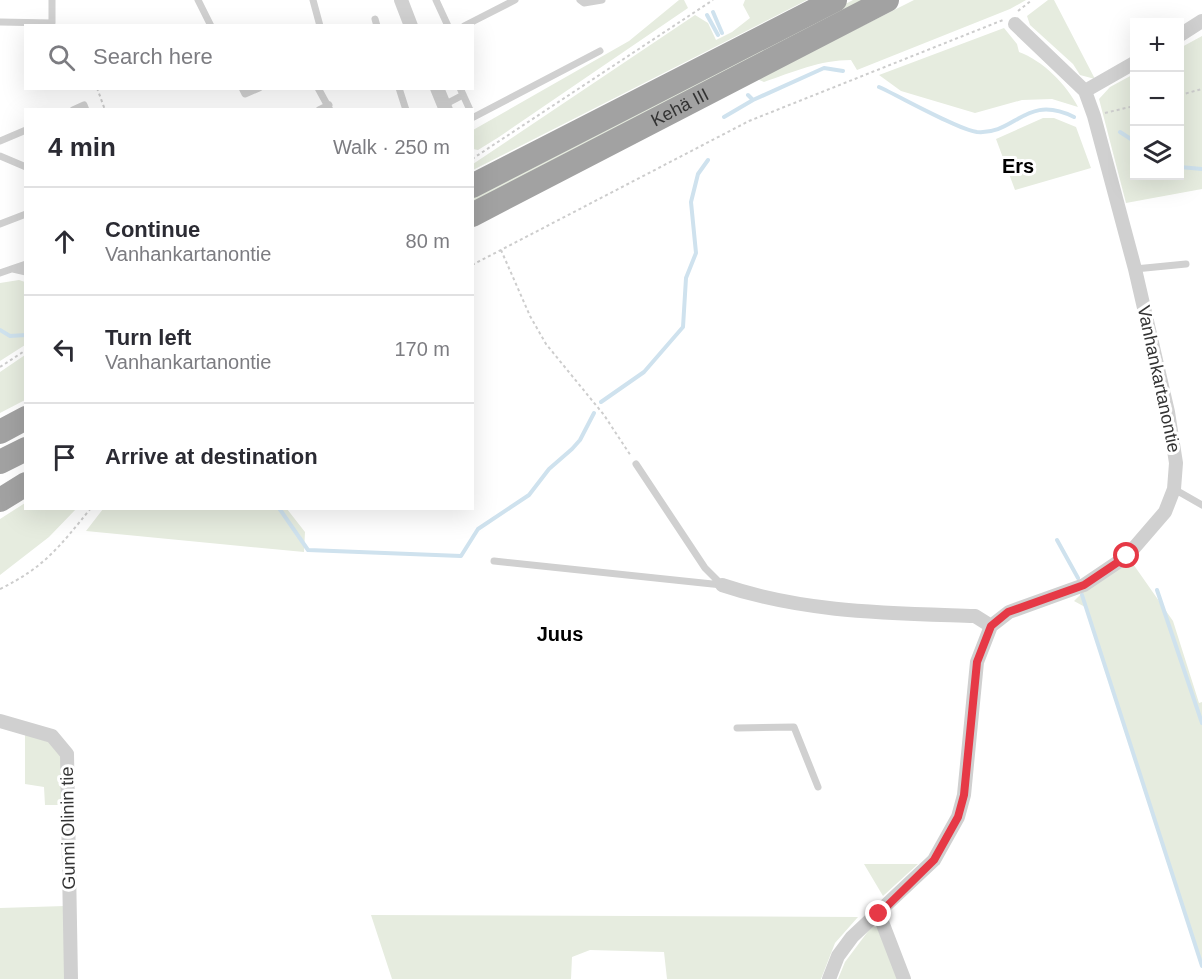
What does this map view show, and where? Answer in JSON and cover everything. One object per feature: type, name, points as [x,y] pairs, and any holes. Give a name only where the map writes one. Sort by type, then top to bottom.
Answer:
[{"type":"highway","name":"Kehä III","points":[[474,185],[835,0]]},
{"type":"highway","name":"Kehä III","points":[[474,214],[887,0]]},
{"type":"highway","points":[[0,432],[24,419]]},
{"type":"highway","points":[[0,462],[24,450]]},
{"type":"highway","points":[[0,500],[24,485]]},
{"type":"street","points":[[400,0],[410,24]]},
{"type":"street","name":"Vanhankartanontie","points":[[991,626],[1008,612],[1084,585],[1127,556],[1165,512],[1174,489],[1176,463],[1168,412],[1135,269],[1094,116],[1085,92],[1013,18]]},
{"type":"street","points":[[1184,32],[1202,21]]},
{"type":"street","points":[[1085,92],[1130,65]]},
{"type":"street","points":[[438,90],[445,107]]},
{"type":"street","points":[[722,585],[762,598],[818,609],[975,616],[991,626],[977,662],[964,795],[958,817],[934,860],[845,947],[838,956],[829,979]]},
{"type":"street","name":"Gunni Olinin tie","points":[[0,722],[52,736],[61,743],[67,754],[71,979]]},
{"type":"street","points":[[879,914],[904,979]]},
{"type":"lane","points":[[0,22],[52,23],[52,0]]},
{"type":"lane","points":[[198,0],[210,24]]},
{"type":"lane","points":[[313,0],[319,24]]},
{"type":"lane","points":[[468,24],[515,0]]},
{"type":"lane","points":[[580,0],[584,3],[602,0]]},
{"type":"lane","points":[[440,1],[447,24]]},
{"type":"lane","points":[[474,116],[600,51]]},
{"type":"lane","points":[[320,90],[329,107]]},
{"type":"lane","points":[[325,97],[326,90]]},
{"type":"lane","points":[[400,90],[405,108]]},
{"type":"lane","points":[[445,107],[462,92],[469,108]]},
{"type":"lane","points":[[0,141],[24,131]]},
{"type":"lane","points":[[0,156],[24,166]]},
{"type":"lane","points":[[0,224],[24,214]]},
{"type":"lane","points":[[1135,269],[1186,264]]},
{"type":"lane","points":[[0,273],[24,265]]},
{"type":"lane","points":[[13,269],[24,272]]},
{"type":"lane","points":[[636,464],[705,568],[722,585]]},
{"type":"lane","points":[[1174,489],[1202,505]]},
{"type":"lane","points":[[494,561],[722,585]]},
{"type":"lane","points":[[737,728],[794,728],[818,787]]},
{"type":"path","points":[[474,158],[713,0]]},
{"type":"path","points":[[474,264],[749,121],[1013,18],[1032,0]]},
{"type":"path","points":[[1184,94],[1202,89]]},
{"type":"path","points":[[97,90],[104,108]]},
{"type":"path","points":[[1094,116],[1130,107]]},
{"type":"path","points":[[501,250],[530,316],[546,344],[604,415],[636,464]]},
{"type":"path","points":[[0,367],[24,351]]},
{"type":"path","points":[[0,589],[29,575],[53,555],[89,510]]},
{"type":"shaded area","points":[[679,0],[684,0],[688,8],[499,137],[478,150],[474,149],[474,129],[629,41]]},
{"type":"shaded area","points":[[745,0],[807,0],[474,169],[474,163],[695,15],[708,23],[716,40],[732,32],[750,18],[743,5]]},
{"type":"shaded area","points":[[853,0],[865,0],[474,202],[474,196]]},
{"type":"shaded area","points":[[914,0],[1026,0],[1010,9],[857,70],[851,60],[828,62],[764,82],[757,79]]},
{"type":"shaded area","points":[[1048,0],[1054,0],[1095,79],[1080,75],[1073,64],[1030,25],[1027,16]]},
{"type":"shaded area","points":[[1004,28],[1017,44],[1019,52],[1053,74],[1078,107],[1052,99],[1022,100],[975,113],[901,91],[879,75]]},
{"type":"shaded area","points":[[1202,36],[1202,189],[1126,203],[1099,99],[1110,87],[1130,76],[1130,180],[1184,180],[1184,46]]},
{"type":"shaded area","points":[[1043,118],[1054,118],[1076,127],[1091,168],[1015,190],[996,139]]},
{"type":"shaded area","points":[[19,280],[24,282],[24,346],[0,361],[0,283]]},
{"type":"shaded area","points":[[24,356],[24,401],[0,413],[0,372]]},
{"type":"shaded area","points":[[24,504],[24,510],[75,510],[49,537],[0,575],[0,519]]},
{"type":"shaded area","points":[[102,510],[288,510],[305,532],[304,552],[86,531]]},
{"type":"shaded area","points":[[1131,561],[1173,621],[1199,703],[1202,702],[1202,962],[1085,607],[1074,601],[1084,591]]},
{"type":"shaded area","points":[[25,731],[51,739],[62,755],[62,805],[45,805],[44,787],[25,784]]},
{"type":"shaded area","points":[[864,864],[918,864],[883,896]]},
{"type":"shaded area","points":[[65,906],[67,979],[0,979],[0,908]]},
{"type":"shaded area","points":[[371,915],[858,917],[835,943],[821,979],[667,979],[664,952],[590,950],[572,957],[571,979],[392,979]]},
{"type":"shaded area","points":[[872,926],[879,928],[902,979],[838,979],[845,962]]},
{"type":"waterway","points":[[713,12],[722,33]]},
{"type":"waterway","points":[[707,15],[718,35]]},
{"type":"waterway","points":[[748,95],[753,100],[824,68],[843,71]]},
{"type":"waterway","points":[[879,87],[943,119],[977,132],[1002,128],[1032,112],[1044,110],[1057,111],[1074,117]]},
{"type":"waterway","points":[[724,117],[753,100]]},
{"type":"waterway","points":[[1120,132],[1130,138]]},
{"type":"waterway","points":[[601,402],[644,372],[683,327],[686,278],[696,253],[691,202],[698,174],[708,160]]},
{"type":"waterway","points":[[1184,167],[1202,169]]},
{"type":"waterway","points":[[0,330],[10,336],[24,335]]},
{"type":"waterway","points":[[280,510],[308,550],[461,556],[478,529],[529,495],[549,469],[572,449],[580,440],[594,413]]},
{"type":"waterway","points":[[1057,540],[1078,578]]},
{"type":"waterway","points":[[1157,590],[1202,723]]},
{"type":"waterway","points":[[1082,595],[1202,966]]},
{"type":"district","name":"Ers","points":[[1018,166]]},
{"type":"district","name":"Juus","points":[[560,634]]},
{"type":"route","points":[[879,914],[934,860],[958,817],[964,795],[977,662],[991,626],[1008,612],[1084,585],[1127,556]]}]
